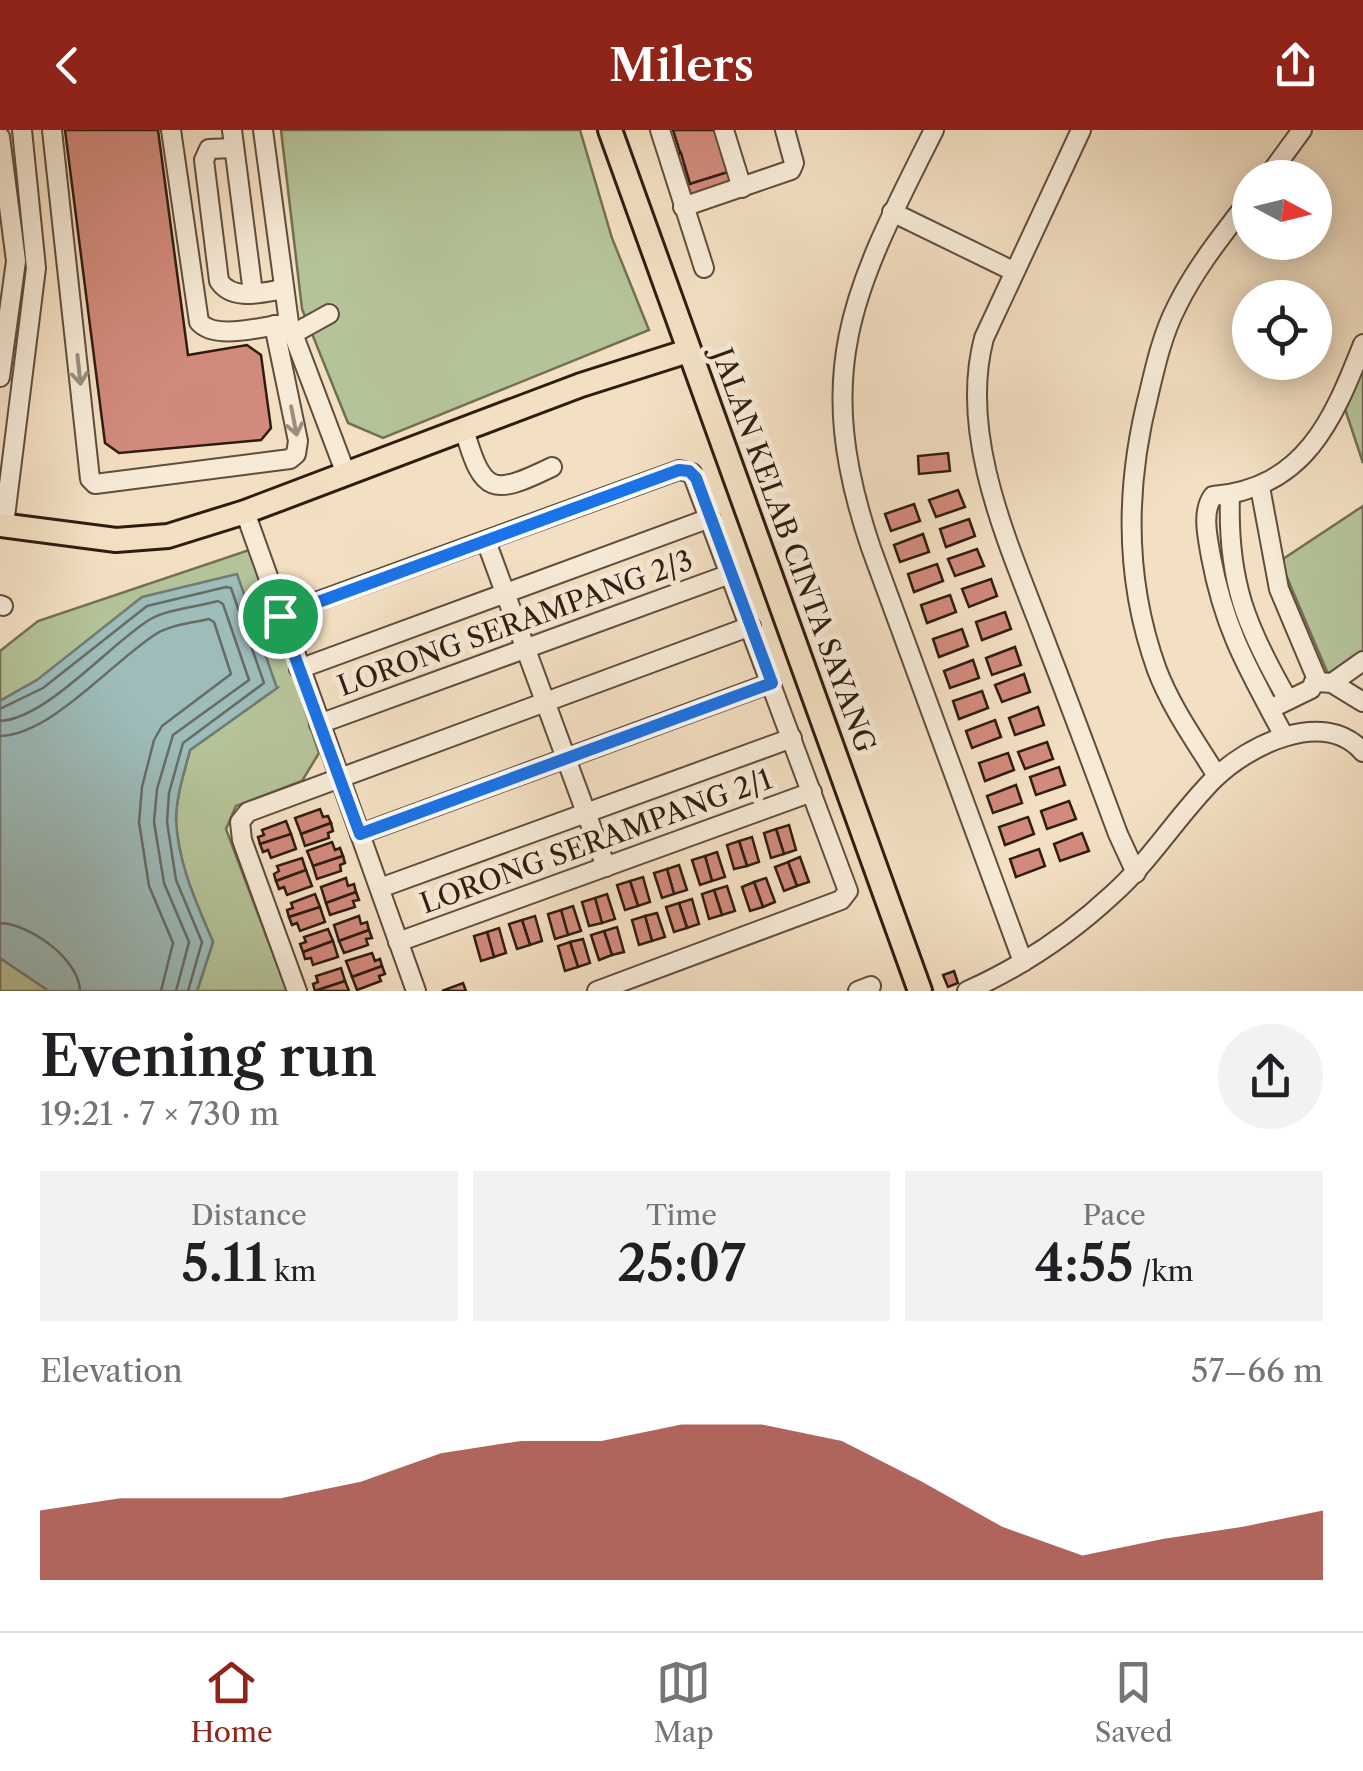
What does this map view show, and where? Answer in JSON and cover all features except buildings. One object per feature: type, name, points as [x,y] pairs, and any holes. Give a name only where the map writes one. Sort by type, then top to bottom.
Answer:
[{"type":"main road","name":"JALAN KELAB CINTA SAYANG","points":[[610,130],[920,991]]},
{"type":"main road","points":[[644,364],[669,338],[669,296]]},
{"type":"main road","points":[[2,525],[133,540],[168,536],[245,512],[688,351]]},
{"type":"main road","points":[[644,364],[687,376],[712,412]]},
{"type":"street","points":[[2,525],[35,280],[36,246],[22,130]]},
{"type":"street","points":[[52,130],[90,478],[100,486],[290,459],[299,447],[263,130]]},
{"type":"street","points":[[171,130],[199,322],[211,331],[285,328],[329,314]]},
{"type":"street","points":[[660,130],[704,268]]},
{"type":"street","points":[[724,130],[742,188]]},
{"type":"street","points":[[684,207],[792,170],[794,163],[784,130]]},
{"type":"street","points":[[934,130],[864,274],[845,343],[841,390],[850,475],[871,548],[1023,962]]},
{"type":"street","points":[[1081,130],[994,312],[978,360],[975,396],[980,444],[1026,588],[1136,873]]},
{"type":"street","points":[[1280,160],[1302,130]]},
{"type":"street","points":[[0,137],[16,261],[0,377]]},
{"type":"street","points":[[253,293],[233,139],[205,152],[219,280],[224,288],[240,294],[253,293],[284,289]]},
{"type":"street","points":[[892,212],[1013,271]]},
{"type":"street","points":[[1217,776],[1172,702],[1146,638],[1131,556],[1131,488],[1145,406],[1167,328],[1201,265],[1232,223]]},
{"type":"street","points":[[35,280],[69,282]]},
{"type":"street","points":[[285,328],[346,474]]},
{"type":"street","points":[[1284,736],[1247,670],[1226,620],[1208,541],[1210,498],[1260,487],[1310,450],[1328,427],[1363,344]]},
{"type":"street","points":[[464,430],[477,470],[490,483],[508,486],[552,466]]},
{"type":"street","points":[[280,616],[684,470],[696,478],[847,896],[597,991]]},
{"type":"street","points":[[1260,487],[1278,589],[1324,683],[1363,702]]},
{"type":"street","points":[[1230,495],[1232,564],[1244,614],[1288,700]]},
{"type":"street","points":[[245,512],[416,991]]},
{"type":"street","points":[[300,670],[710,518]]},
{"type":"street","points":[[486,541],[606,867]]},
{"type":"street","name":"LORONG SERAMPANG 2/3","points":[[319,724],[730,574]]},
{"type":"street","points":[[297,991],[242,840],[240,822],[248,812],[751,626]]},
{"type":"street","points":[[1270,709],[1363,661]]},
{"type":"street","points":[[360,834],[772,683]]},
{"type":"street","points":[[967,991],[1023,962],[1084,919],[1136,873],[1217,776],[1284,736],[1316,731],[1335,734],[1363,752]]},
{"type":"street","points":[[380,888],[792,738]]},
{"type":"street","name":"LORONG SERAMPANG 2/1","points":[[398,942],[812,792]]},
{"type":"street","points":[[948,991],[957,991]]},
{"type":"green space","points":[[281,130],[580,130],[612,238],[649,330],[383,438],[348,423],[302,309]]},
{"type":"green space","points":[[1363,353],[1363,463],[1343,403]]},
{"type":"green space","points":[[1363,506],[1363,651],[1328,674],[1280,561]]},
{"type":"green space","points":[[252,549],[319,753],[302,781],[236,806],[226,829],[287,991],[197,991],[213,942],[180,852],[176,820],[183,776],[190,750],[277,688],[37,680],[0,701],[0,651],[38,621]]},
{"type":"green space","points":[[0,958],[49,991],[0,991]]},
{"type":"water","points":[[237,574],[277,688],[190,750],[183,776],[176,820],[180,852],[213,942],[197,991],[49,991],[0,958],[0,701],[37,680],[142,597]]},
{"type":"route","points":[[684,470],[696,478],[772,683],[360,834],[280,616],[684,470]]}]
